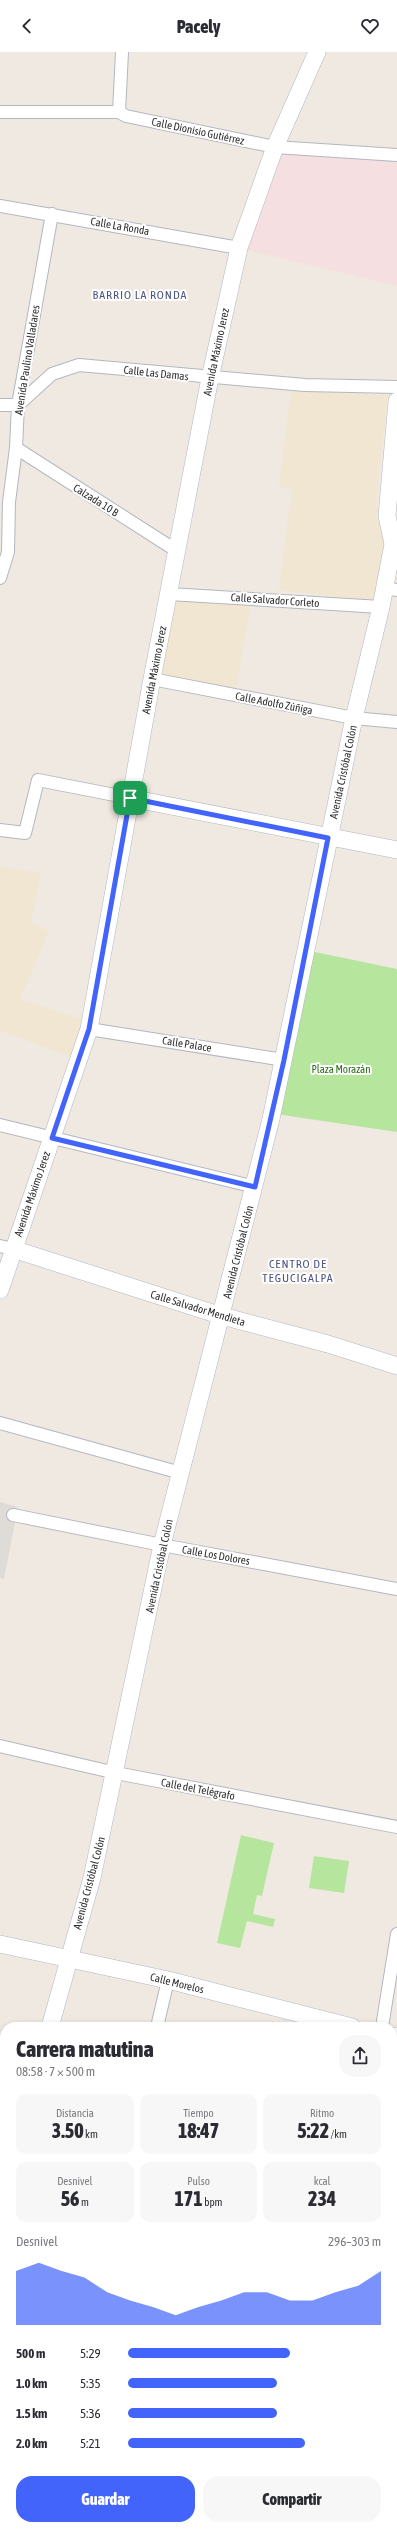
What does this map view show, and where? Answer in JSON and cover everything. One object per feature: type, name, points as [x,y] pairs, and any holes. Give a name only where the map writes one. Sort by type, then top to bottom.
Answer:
[{"type":"main road","name":"Avenida Máximo Jerez","points":[[0,1290],[6,1247],[52,1138],[89,1029],[152,679],[210,378],[239,248],[275,147],[317,52]]},
{"type":"main road","name":"Avenida Cristóbal Colón","points":[[51,2022],[68,1958],[92,1878],[116,1773],[162,1545],[255,1187],[284,1060],[328,838],[354,718],[381,607],[391,589],[393,544],[387,516],[397,401]]},
{"type":"main road","points":[[130,798],[328,838],[397,850]]},
{"type":"main road","name":"Calle Salvador Mendieta","points":[[6,1247],[222,1316],[328,1344],[397,1366]]},
{"type":"main road","name":"Calle Morelos","points":[[0,1944],[168,1980],[332,2022]]},
{"type":"street","points":[[120,112],[122,52]]},
{"type":"street","name":"Calle Dionisio Gutiérrez","points":[[0,112],[120,112],[126,116],[275,147],[397,155]]},
{"type":"street","name":"Calle La Ronda","points":[[0,206],[239,248]]},
{"type":"street","name":"Avenida Paulino Valladares","points":[[0,578],[8,552],[9,502],[16,448],[18,405],[52,214]]},
{"type":"street","name":"Calle Las Damas","points":[[18,405],[52,374],[80,365],[210,378],[305,385],[397,387]]},
{"type":"street","points":[[0,405],[18,405]]},
{"type":"street","name":"Calzada 10 B","points":[[16,448],[177,551]]},
{"type":"street","name":"Calle Salvador Corleto","points":[[169,594],[381,607]]},
{"type":"street","name":"Calle Adolfo Zúñiga","points":[[152,679],[354,718],[397,722]]},
{"type":"street","points":[[0,830],[25,833],[38,780],[130,798]]},
{"type":"street","name":"Calle Palace","points":[[89,1029],[284,1060]]},
{"type":"street","points":[[0,1125],[255,1187]]},
{"type":"street","points":[[0,1423],[181,1473]]},
{"type":"street","name":"Calle Los Dolores","points":[[13,1514],[162,1545],[397,1588]]},
{"type":"street","name":"Calle del Telégrafo","points":[[0,1746],[116,1773],[397,1827]]},
{"type":"street","points":[[383,2022],[397,1934]]},
{"type":"street","points":[[158,2022],[168,1980]]},
{"type":"shaded area","points":[[278,150],[397,160],[397,286],[247,250]]},
{"type":"shaded area","points":[[291,390],[388,395],[376,500],[387,545],[380,602],[279,590],[292,489],[279,486]]},
{"type":"shaded area","points":[[176,598],[251,604],[235,693],[160,678]]},
{"type":"shaded area","points":[[0,867],[41,873],[31,923],[49,931],[20,999],[83,1020],[70,1056],[0,1031]]},
{"type":"shaded area","points":[[0,1502],[18,1507],[4,1579],[0,1578]]},
{"type":"green space","name":"Plaza Morazán","points":[[310,951],[397,969],[397,1132],[276,1114]]},
{"type":"green space","points":[[241,1835],[274,1843],[262,1896],[257,1895],[253,1914],[275,1919],[273,1927],[247,1921],[240,1948],[217,1943]]},
{"type":"green space","points":[[314,1856],[349,1861],[344,1893],[309,1888]]},
{"type":"district","name":"BARRIO LA RONDA","points":[[140,295]]},
{"type":"district","name":"CENTRO DE TEGUCIGALPA","points":[[298,1271]]},
{"type":"route","points":[[130,798],[328,838],[284,1060],[255,1187],[52,1138],[89,1029],[130,798]]}]
